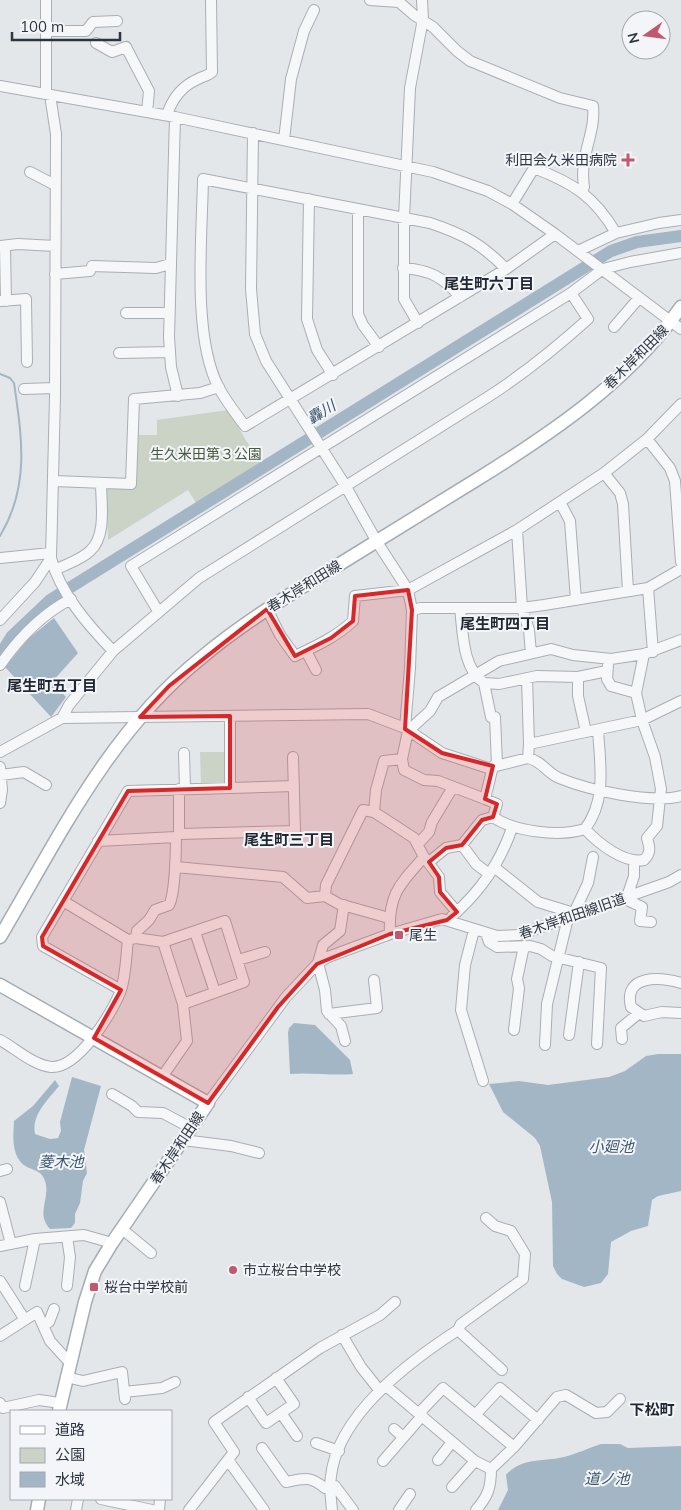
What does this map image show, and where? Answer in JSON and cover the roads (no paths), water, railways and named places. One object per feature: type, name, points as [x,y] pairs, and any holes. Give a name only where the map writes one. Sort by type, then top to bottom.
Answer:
[{"type":"main road","name":"春木岸和田線","points":[[0,937],[100,767],[140,717],[169,686],[200,658],[267,609],[506,461],[570,419],[676,325],[681,307]]},
{"type":"main road","name":"春木岸和田線","points":[[0,985],[208,1103],[112,1243],[89,1286],[59,1407]]},
{"type":"street","points":[[46,0],[48,95],[56,134],[54,481],[51,556],[62,586],[113,651]]},
{"type":"street","points":[[178,396],[170,352],[170,106],[179,92],[187,85],[212,72],[211,0]]},
{"type":"street","points":[[370,0],[399,2],[414,15],[423,19],[470,61],[560,98],[593,106],[594,120],[582,162],[584,187],[582,191]]},
{"type":"street","points":[[418,323],[404,299],[403,268],[405,166],[410,128],[410,88],[423,19],[422,0]]},
{"type":"street","points":[[284,140],[291,79],[304,30],[314,10]]},
{"type":"street","points":[[47,31],[86,31],[93,22],[117,21]]},
{"type":"street","points":[[96,43],[112,52],[126,47],[148,91],[146,112]]},
{"type":"street","points":[[0,86],[171,116],[405,166],[462,181],[512,204],[556,234],[676,325]]},
{"type":"street","points":[[253,133],[251,289],[255,334],[266,362],[345,485],[376,542],[408,590],[412,610],[406,730],[402,759],[404,770],[424,780],[438,781],[497,804],[493,817]]},
{"type":"street","points":[[512,204],[534,168],[582,191],[608,219],[616,233]]},
{"type":"street","points":[[30,172],[55,185]]},
{"type":"street","points":[[506,270],[477,242],[456,232],[404,218],[203,179],[201,310],[205,342],[218,388],[245,426],[291,401],[506,270],[556,234]]},
{"type":"street","points":[[309,199],[307,319],[317,350],[334,375]]},
{"type":"street","points":[[358,209],[358,314],[363,324],[380,346]]},
{"type":"street","points":[[578,251],[616,233],[681,220]]},
{"type":"street","points":[[26,362],[26,299],[3,301],[2,246],[55,246]]},
{"type":"street","points":[[158,611],[131,566],[320,446],[571,293],[602,268],[681,253]]},
{"type":"street","points":[[55,274],[91,269],[156,268],[170,264]]},
{"type":"street","points":[[403,268],[434,273],[448,283],[460,298]]},
{"type":"street","points":[[62,718],[69,705],[113,651],[199,578],[527,372],[557,347],[588,319],[571,293]]},
{"type":"street","points":[[614,327],[639,298]]},
{"type":"street","points":[[126,314],[169,314]]},
{"type":"street","points":[[119,353],[170,352]]},
{"type":"street","points":[[24,389],[55,388]]},
{"type":"street","points":[[54,481],[131,484],[134,399],[178,396],[218,388]]},
{"type":"street","points":[[267,609],[280,635],[295,656],[306,651],[331,638],[353,621],[355,596],[408,590],[517,530],[604,473],[647,439],[681,404]]},
{"type":"street","points":[[647,439],[670,468],[675,481],[681,562]]},
{"type":"street","points":[[604,473],[620,493],[623,504],[628,591]]},
{"type":"street","points":[[55,570],[89,552],[96,544],[100,535],[102,482]]},
{"type":"street","points":[[560,502],[570,521],[576,600]]},
{"type":"street","points":[[517,530],[522,608],[529,630],[531,653]]},
{"type":"street","points":[[0,558],[51,556]]},
{"type":"street","points":[[0,620],[35,582],[51,556]]},
{"type":"street","points":[[412,610],[522,608],[576,600],[648,588],[681,569]]},
{"type":"street","points":[[585,829],[602,845],[634,861],[644,860],[649,856],[650,848],[647,838],[657,826],[661,799],[655,757],[642,720],[636,693],[649,653],[648,588]]},
{"type":"street","points":[[0,665],[14,646],[33,626],[57,606],[71,599]]},
{"type":"street","points":[[460,608],[465,650],[474,676],[484,683],[499,684],[537,676],[578,677],[607,671]]},
{"type":"street","points":[[406,730],[430,711],[438,697],[499,661],[551,649],[573,655],[610,659],[649,653],[681,640]]},
{"type":"street","points":[[306,651],[316,670]]},
{"type":"street","points":[[610,659],[607,671],[611,686],[636,693]]},
{"type":"street","points":[[578,677],[578,696],[586,732]]},
{"type":"street","points":[[527,678],[528,758]]},
{"type":"street","points":[[484,683],[491,717],[495,717],[495,765],[485,800]]},
{"type":"street","points":[[529,744],[642,720],[681,701]]},
{"type":"street","points":[[0,752],[62,718],[368,714],[406,730],[442,753],[488,768],[528,758],[538,760],[557,778],[601,791],[661,799],[681,796]]},
{"type":"street","points":[[230,716],[230,788]]},
{"type":"street","points":[[585,829],[597,807],[601,791],[598,730]]},
{"type":"street","points":[[0,1040],[41,1064],[52,1067],[72,1060],[94,1038],[121,990],[132,939],[137,931],[149,920],[155,910],[169,906],[171,901],[173,876],[176,867],[184,753]]},
{"type":"street","points":[[98,841],[295,831],[294,757]]},
{"type":"street","points":[[374,812],[376,790],[384,761],[402,759]]},
{"type":"street","points":[[0,802],[1,771],[24,772],[46,785]]},
{"type":"street","points":[[121,990],[43,946],[42,937],[128,791],[294,786]]},
{"type":"street","points":[[418,844],[429,832],[432,822],[453,787]]},
{"type":"street","points":[[325,896],[326,885],[363,810],[374,812],[409,834],[418,844],[439,877],[440,892],[457,912]]},
{"type":"street","points":[[390,934],[389,918],[397,887],[426,859],[446,848],[462,845],[482,820],[493,817],[512,828],[565,832],[585,829]]},
{"type":"street","points":[[208,1103],[278,1007],[318,963],[350,948],[390,934],[438,920],[447,920],[478,891],[506,846],[512,828]]},
{"type":"street","points":[[462,845],[476,864],[492,870],[538,902],[573,916]]},
{"type":"street","points":[[545,1045],[548,1004],[559,956],[573,916],[588,883],[593,857]]},
{"type":"street","points":[[634,861],[634,876],[625,898],[642,907],[640,920],[651,922]]},
{"type":"street","points":[[176,867],[283,878],[307,898],[325,896],[344,905],[389,918]]},
{"type":"street","name":"春木岸和田線旧道","points":[[447,920],[486,934],[496,936],[519,935],[669,882],[681,875]]},
{"type":"street","points":[[63,901],[132,939],[163,942],[225,921],[244,982],[183,1004]]},
{"type":"street","points":[[344,905],[340,931],[324,945],[318,963],[325,990],[326,1005],[330,1014],[340,1026],[345,1041]]},
{"type":"street","points":[[474,930],[465,965],[461,1010],[483,1081]]},
{"type":"street","points":[[195,932],[215,992]]},
{"type":"street","points":[[486,934],[493,946],[541,948],[552,956],[559,956],[601,968],[597,1044]]},
{"type":"street","points":[[162,1077],[187,1041],[183,1004],[163,942]]},
{"type":"street","points":[[514,1030],[519,988],[517,979],[524,946]]},
{"type":"street","points":[[238,960],[265,952]]},
{"type":"street","points":[[569,1035],[579,962]]},
{"type":"street","points":[[681,983],[664,979],[649,980],[633,986],[629,999],[631,1007],[638,1014],[644,1016],[662,1012],[681,1012]]},
{"type":"street","points":[[330,1014],[377,1008],[374,980]]},
{"type":"street","points":[[622,1039],[622,1028],[638,1014]]},
{"type":"street","points":[[112,1094],[132,1106],[138,1112],[164,1113],[191,1128]]},
{"type":"street","points":[[183,1140],[231,1146],[259,1153]]},
{"type":"street","points":[[0,1202],[11,1244]]},
{"type":"street","points":[[332,1510],[331,1474],[342,1440],[365,1404],[416,1358],[458,1330],[461,1324],[523,1279],[525,1254],[511,1231],[495,1226],[486,1218]]},
{"type":"street","points":[[122,1229],[151,1253]]},
{"type":"street","points":[[0,1246],[35,1239],[84,1235],[112,1243]]},
{"type":"street","points":[[67,1237],[70,1257],[67,1286]]},
{"type":"street","points":[[25,1286],[35,1239]]},
{"type":"street","points":[[0,1281],[26,1320]]},
{"type":"street","points":[[190,1510],[234,1452],[214,1422],[248,1397],[342,1335],[380,1315],[395,1302]]},
{"type":"street","points":[[43,1325],[49,1322],[54,1309]]},
{"type":"street","points":[[0,1336],[37,1312],[50,1341],[70,1363]]},
{"type":"street","points":[[458,1330],[502,1370]]},
{"type":"street","points":[[342,1335],[361,1367],[383,1389],[475,1461],[491,1470]]},
{"type":"street","points":[[66,1378],[83,1381],[122,1372],[124,1396],[162,1388],[175,1382]]},
{"type":"street","points":[[248,1397],[266,1423],[281,1413],[294,1404],[276,1378]]},
{"type":"street","points":[[383,1461],[421,1417],[422,1410],[444,1388],[514,1448]]},
{"type":"street","points":[[476,1414],[500,1388],[538,1420]]},
{"type":"street","points":[[476,1510],[488,1497],[491,1488],[491,1470],[514,1448],[557,1397],[566,1395],[596,1413],[607,1412],[620,1399]]},
{"type":"street","points":[[0,1403],[3,1408],[39,1400],[59,1407]]},
{"type":"street","points":[[281,1413],[297,1436]]},
{"type":"street","points":[[394,1429],[403,1437]]},
{"type":"street","points":[[438,1460],[452,1442]]},
{"type":"street","points":[[316,1443],[339,1451]]},
{"type":"street","points":[[262,1448],[286,1482],[305,1478],[315,1480],[325,1488],[335,1486],[353,1510]]},
{"type":"street","points":[[228,1460],[264,1510]]},
{"type":"street","points":[[452,1487],[475,1461]]},
{"type":"street","points":[[400,1510],[410,1494]]},
{"type":"street","points":[[104,1500],[152,1510]]},
{"type":"water","points":[[54,618],[78,653],[52,682],[66,697],[51,717],[5,667],[29,638]]},
{"type":"water","points":[[294,1023],[315,1025],[350,1060],[353,1074],[290,1074],[288,1033],[289,1028]]},
{"type":"water","name":"小廻池","points":[[681,1054],[681,1191],[658,1196],[652,1200],[648,1226],[631,1231],[611,1242],[608,1274],[601,1283],[584,1287],[562,1279],[553,1266],[552,1202],[540,1146],[535,1138],[503,1112],[489,1084],[519,1081],[548,1085],[609,1077],[625,1071],[646,1056]]},
{"type":"water","name":"菱木池","points":[[72,1077],[101,1086],[84,1150],[87,1173],[83,1181],[80,1203],[75,1214],[75,1223],[71,1228],[50,1229],[46,1223],[43,1211],[46,1193],[44,1178],[40,1173],[27,1167],[18,1158],[14,1147],[14,1121],[33,1106],[55,1080],[59,1086],[41,1108],[34,1127],[35,1134],[50,1139],[58,1138],[61,1131],[60,1122]]},
{"type":"water","name":"道ノ池","points":[[601,1444],[620,1444],[628,1448],[681,1446],[681,1510],[498,1510],[508,1490],[506,1475],[512,1469],[533,1461],[564,1457]]},
{"type":"waterway","name":"轟川","points":[[0,655],[12,636],[50,600],[611,251],[637,242],[681,236]]},
{"type":"waterway","points":[[0,374],[10,378],[14,383],[21,442],[20,480],[16,499],[10,517],[0,536]]},
{"type":"place","name":"利田会久米田病院","points":[[628,160]]},
{"type":"place","name":"尾生","points":[[399,935]]},
{"type":"place","name":"市立桜台中学校","points":[[233,1270]]},
{"type":"place","name":"桜台中学校前","points":[[94,1287]]},
{"type":"district","name":"尾生町六丁目","points":[[489,283]]},
{"type":"district","name":"尾生町四丁目","points":[[505,623]]},
{"type":"district","name":"尾生町五丁目","points":[[52,685]]},
{"type":"district","name":"尾生町三丁目","points":[[289,839]]},
{"type":"district","name":"下松町","points":[[652,1409]]},
{"type":"park label","name":"生久米田第３公園","points":[[206,454]]}]
